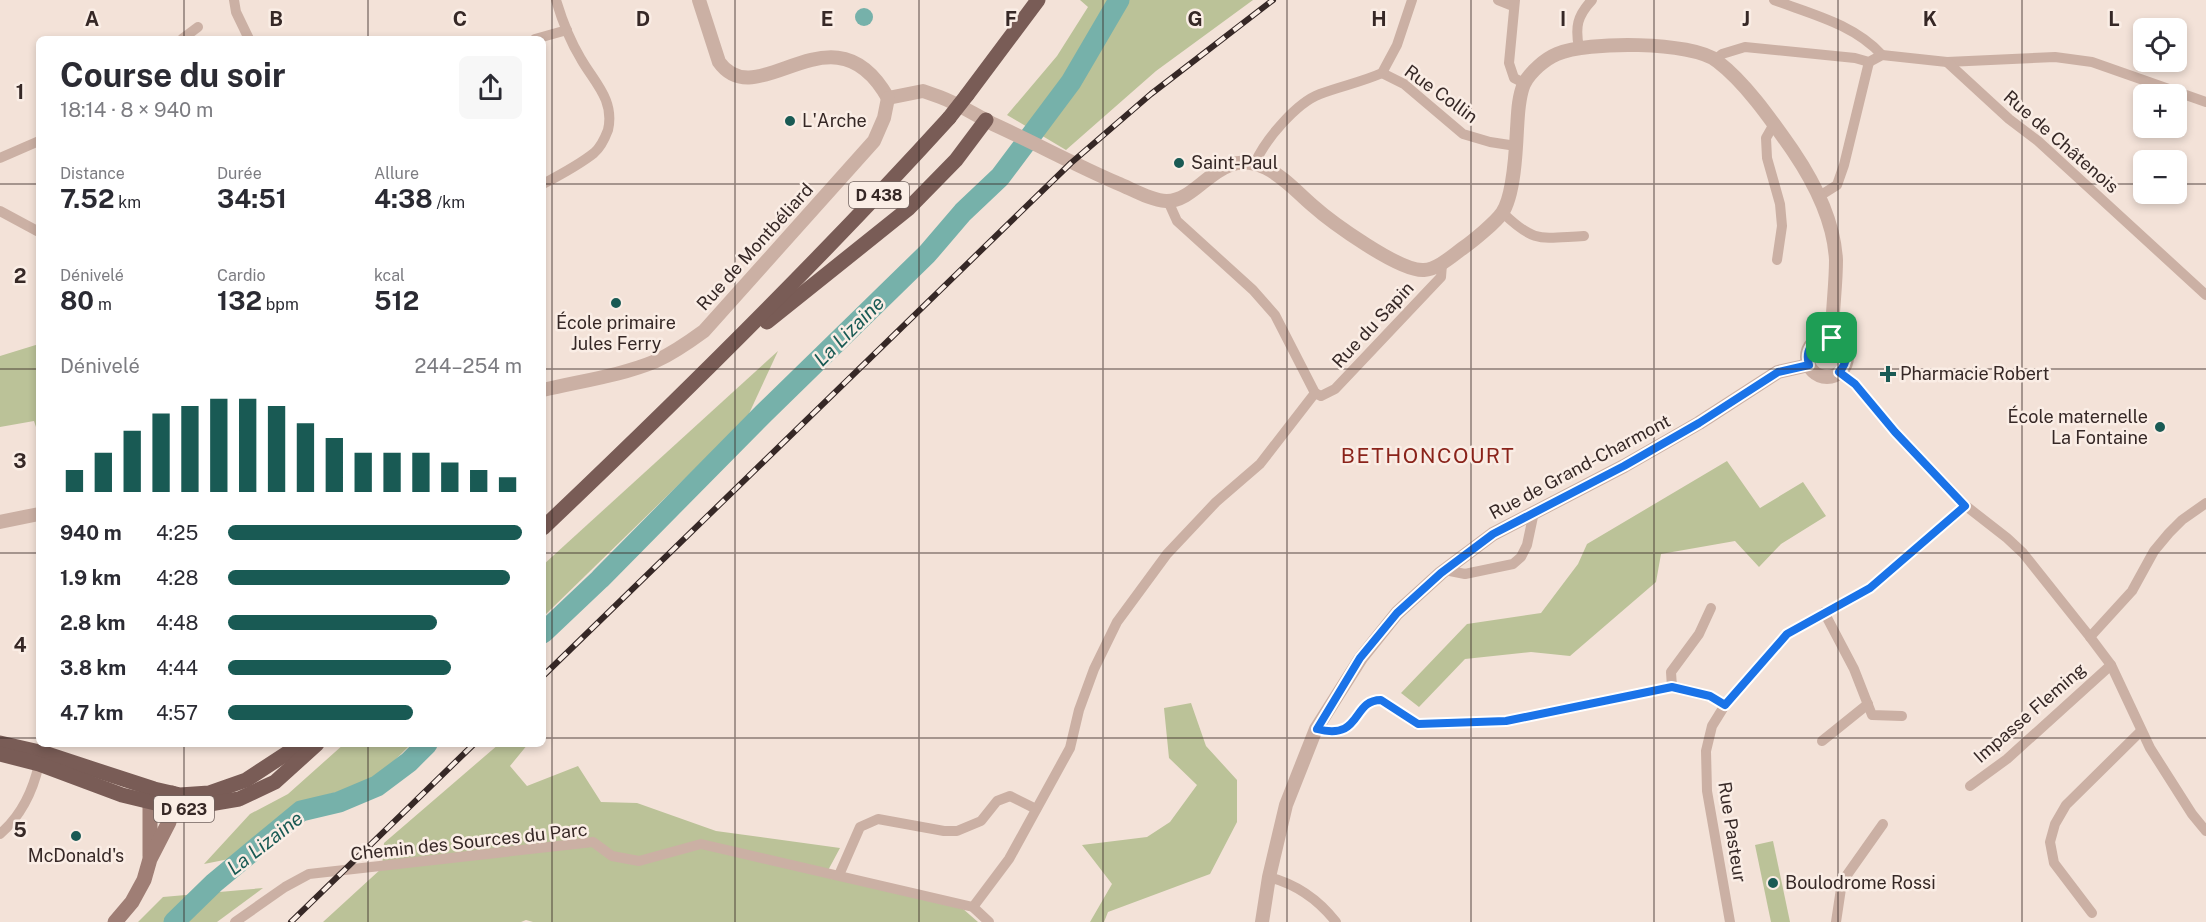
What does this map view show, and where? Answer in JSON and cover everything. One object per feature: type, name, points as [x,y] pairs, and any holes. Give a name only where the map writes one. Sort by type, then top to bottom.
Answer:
[{"type":"main road","name":"D 438","points":[[546,525],[730,348],[862,213],[949,118],[1038,0]]},
{"type":"main road","points":[[730,348],[779,313],[908,208],[991,122]]},
{"type":"main road","name":"D 623","points":[[0,742],[44,754],[152,796],[171,801],[224,789],[246,780],[296,747]]},
{"type":"main road","name":"D 623","points":[[171,801],[180,809],[239,799],[275,782],[314,747]]},
{"type":"main road","name":"D 623","points":[[0,754],[44,754]]},
{"type":"main road","points":[[150,859],[152,796]]},
{"type":"main road","points":[[115,922],[132,902],[144,880],[150,859],[168,822],[171,801]]},
{"type":"street","points":[[234,0],[236,12],[248,36]]},
{"type":"street","points":[[546,182],[594,153],[602,143],[609,126],[607,100],[581,60],[556,0]]},
{"type":"street","points":[[699,0],[719,62],[725,70],[737,77],[750,78],[825,56],[842,57],[865,67],[878,81],[888,98],[923,91],[951,101],[1056,155],[1127,187],[1168,201],[1188,192],[1221,169],[1238,163],[1255,163],[1287,181],[1315,208],[1371,247],[1405,267],[1424,270],[1442,264],[1503,213],[1511,185],[1518,111],[1524,83],[1544,60],[1560,52],[1607,45],[1692,50],[1716,59],[1740,83],[1774,124],[1801,164],[1818,197],[1831,227],[1836,255],[1832,338]]},
{"type":"street","points":[[1255,163],[1270,136],[1302,104],[1318,94],[1382,74],[1397,45],[1412,0]]},
{"type":"street","points":[[1498,0],[1514,3],[1509,63],[1514,78],[1524,83]]},
{"type":"street","points":[[1579,48],[1575,29],[1585,7],[1592,0]]},
{"type":"street","points":[[1774,0],[1853,31],[1872,44],[1882,55]]},
{"type":"street","points":[[186,36],[198,27]]},
{"type":"street","points":[[546,36],[567,30]]},
{"type":"street","points":[[1716,59],[1722,54],[1745,47],[1855,58],[1869,62],[1882,55],[1947,62],[2055,57],[2092,62],[2206,102]]},
{"type":"street","points":[[1818,197],[1837,185],[1869,62]]},
{"type":"street","name":"Rue de Châtenois","points":[[1947,62],[2009,119],[2038,141],[2206,295]]},
{"type":"street","name":"Rue Collin","points":[[1382,74],[1404,84],[1463,134],[1490,142],[1516,146]]},
{"type":"street","name":"Rue de Montbéliard","points":[[546,389],[575,384],[656,361],[681,348],[704,331],[874,141],[884,118],[888,98]]},
{"type":"street","points":[[1774,124],[1766,138],[1767,158],[1780,204],[1782,226],[1777,260]]},
{"type":"street","points":[[0,158],[36,142]]},
{"type":"street","points":[[989,922],[974,907],[1009,859],[1070,748],[1079,711],[1094,669],[1117,622],[1167,554],[1216,502],[1260,464],[1315,393],[1275,315],[1253,290],[1177,221],[1168,201]]},
{"type":"street","points":[[0,211],[36,230]]},
{"type":"street","points":[[1503,213],[1520,229],[1532,236],[1542,238],[1584,236]]},
{"type":"street","name":"Rue du Sapin","points":[[1315,393],[1321,396],[1335,390],[1441,278],[1442,264]]},
{"type":"street","points":[[1826,337],[1832,338],[1845,350],[1846,362],[1839,372],[1828,377],[1822,376],[1812,370],[1808,353],[1814,342],[1826,337]]},
{"type":"street","name":"Rue de Grand-Charmont","points":[[1262,922],[1269,877],[1286,805],[1317,729],[1360,658],[1397,613],[1445,570],[1493,534],[1624,466],[1694,426],[1778,372],[1809,365]]},
{"type":"street","points":[[1839,372],[1855,384],[1895,432],[1965,506],[2023,553],[2111,665],[2141,731],[2192,814],[2206,831]]},
{"type":"street","points":[[2090,637],[2132,591],[2154,551],[2169,533],[2182,520],[2206,503]]},
{"type":"street","name":"Rue Pasteur","points":[[1730,922],[1707,791],[1706,751],[1712,726],[1725,705],[1787,634],[1870,588],[1965,506]]},
{"type":"street","points":[[1445,570],[1465,574],[1513,564],[1521,557],[1527,544],[1534,512]]},
{"type":"street","points":[[0,522],[36,515]]},
{"type":"street","points":[[1672,687],[1671,672],[1699,634],[1711,608]]},
{"type":"street","points":[[1824,612],[1854,669],[1872,716],[1902,716]]},
{"type":"street","name":"Impasse Fleming","points":[[1970,786],[2007,759],[2111,665]]},
{"type":"street","points":[[1317,729],[1330,733],[1341,731],[1367,704],[1374,700],[1381,700],[1418,724],[1500,721],[1672,687],[1710,696],[1725,705]]},
{"type":"street","points":[[1822,741],[1868,704]]},
{"type":"street","points":[[2092,913],[2055,863],[2050,842],[2055,824],[2066,805],[2141,731]]},
{"type":"street","points":[[0,834],[12,823],[22,808],[35,783],[44,754]]},
{"type":"street","points":[[839,875],[860,827],[878,819],[944,831],[957,831],[981,821],[997,801],[1010,796],[1036,809]]},
{"type":"street","points":[[1836,922],[1842,882],[1883,824]]},
{"type":"street","name":"Chemin des Sources du Parc","points":[[235,922],[285,887],[309,874],[593,842],[612,856],[639,861],[701,844],[974,907]]},
{"type":"street","points":[[1269,877],[1285,881],[1318,901],[1336,922]]},
{"type":"green space","points":[[1080,0],[1253,0],[1156,71],[1066,150],[1007,115],[1057,56],[1088,7]]},
{"type":"green space","points":[[36,345],[36,427],[34,421],[0,427],[0,356]]},
{"type":"green space","points":[[778,351],[747,418],[546,614],[546,562]]},
{"type":"green space","points":[[1727,461],[1760,508],[1803,482],[1826,516],[1781,544],[1759,567],[1735,541],[1661,554],[1656,582],[1570,656],[1531,652],[1465,659],[1419,707],[1401,693],[1467,624],[1541,613],[1578,564],[1587,544]]},
{"type":"green space","points":[[1191,703],[1206,746],[1237,780],[1237,822],[1210,874],[1108,912],[1104,922],[1090,922],[1112,884],[1082,845],[1147,837],[1170,822],[1197,785],[1169,758],[1164,708]]},
{"type":"green space","points":[[341,747],[408,747],[385,770],[355,787],[308,800],[283,814],[234,858],[204,864],[250,814],[288,794]]},
{"type":"green space","points":[[496,747],[526,747],[510,766],[527,786],[578,766],[601,802],[637,803],[716,831],[840,848],[825,876],[962,908],[978,922],[533,922],[526,920],[521,922],[323,922],[382,868],[384,843]]},
{"type":"green space","name":"Boulodrome Rossi","points":[[1773,841],[1790,922],[1771,922],[1755,845]]},
{"type":"green space","points":[[263,888],[217,922],[138,922],[163,897]]},
{"type":"water","points":[[864,8],[870,11],[873,17],[870,23],[864,26],[858,23],[855,17],[858,11]]},
{"type":"waterway","name":"La Lizaine","points":[[546,630],[927,254],[963,212],[1000,177],[1071,82],[1119,0]]},
{"type":"waterway","name":"La Lizaine","points":[[174,922],[214,883],[301,811],[339,802],[377,786],[409,762],[424,747]]},
{"type":"railway","points":[[546,673],[1071,163],[1151,94],[1273,0]]},
{"type":"railway","points":[[291,922],[471,747]]},
{"type":"place","name":"L'Arche","points":[[790,121]]},
{"type":"place","name":"Saint-Paul","points":[[1179,163]]},
{"type":"place","name":"École primaire Jules Ferry","points":[[616,303]]},
{"type":"place","name":"Pharmacie Robert","points":[[1888,374]]},
{"type":"place","name":"École maternelle La Fontaine","points":[[2160,427]]},
{"type":"place","name":"McDonald's","points":[[76,836]]},
{"type":"place","name":"Boulodrome Rossi","points":[[1773,883]]},
{"type":"district","name":"BETHONCOURT","points":[[1428,456]]},
{"type":"route","points":[[1826,337],[1832,338],[1838,341],[1845,350],[1846,362],[1839,372],[1855,384],[1895,432],[1965,506],[1870,588],[1787,634],[1725,705],[1710,696],[1672,687],[1506,721],[1418,724],[1381,700],[1374,700],[1367,704],[1341,731],[1330,733],[1317,729],[1360,658],[1397,613],[1441,573],[1493,534],[1624,466],[1699,423],[1778,372],[1809,365],[1808,353],[1814,342],[1826,337]]}]
